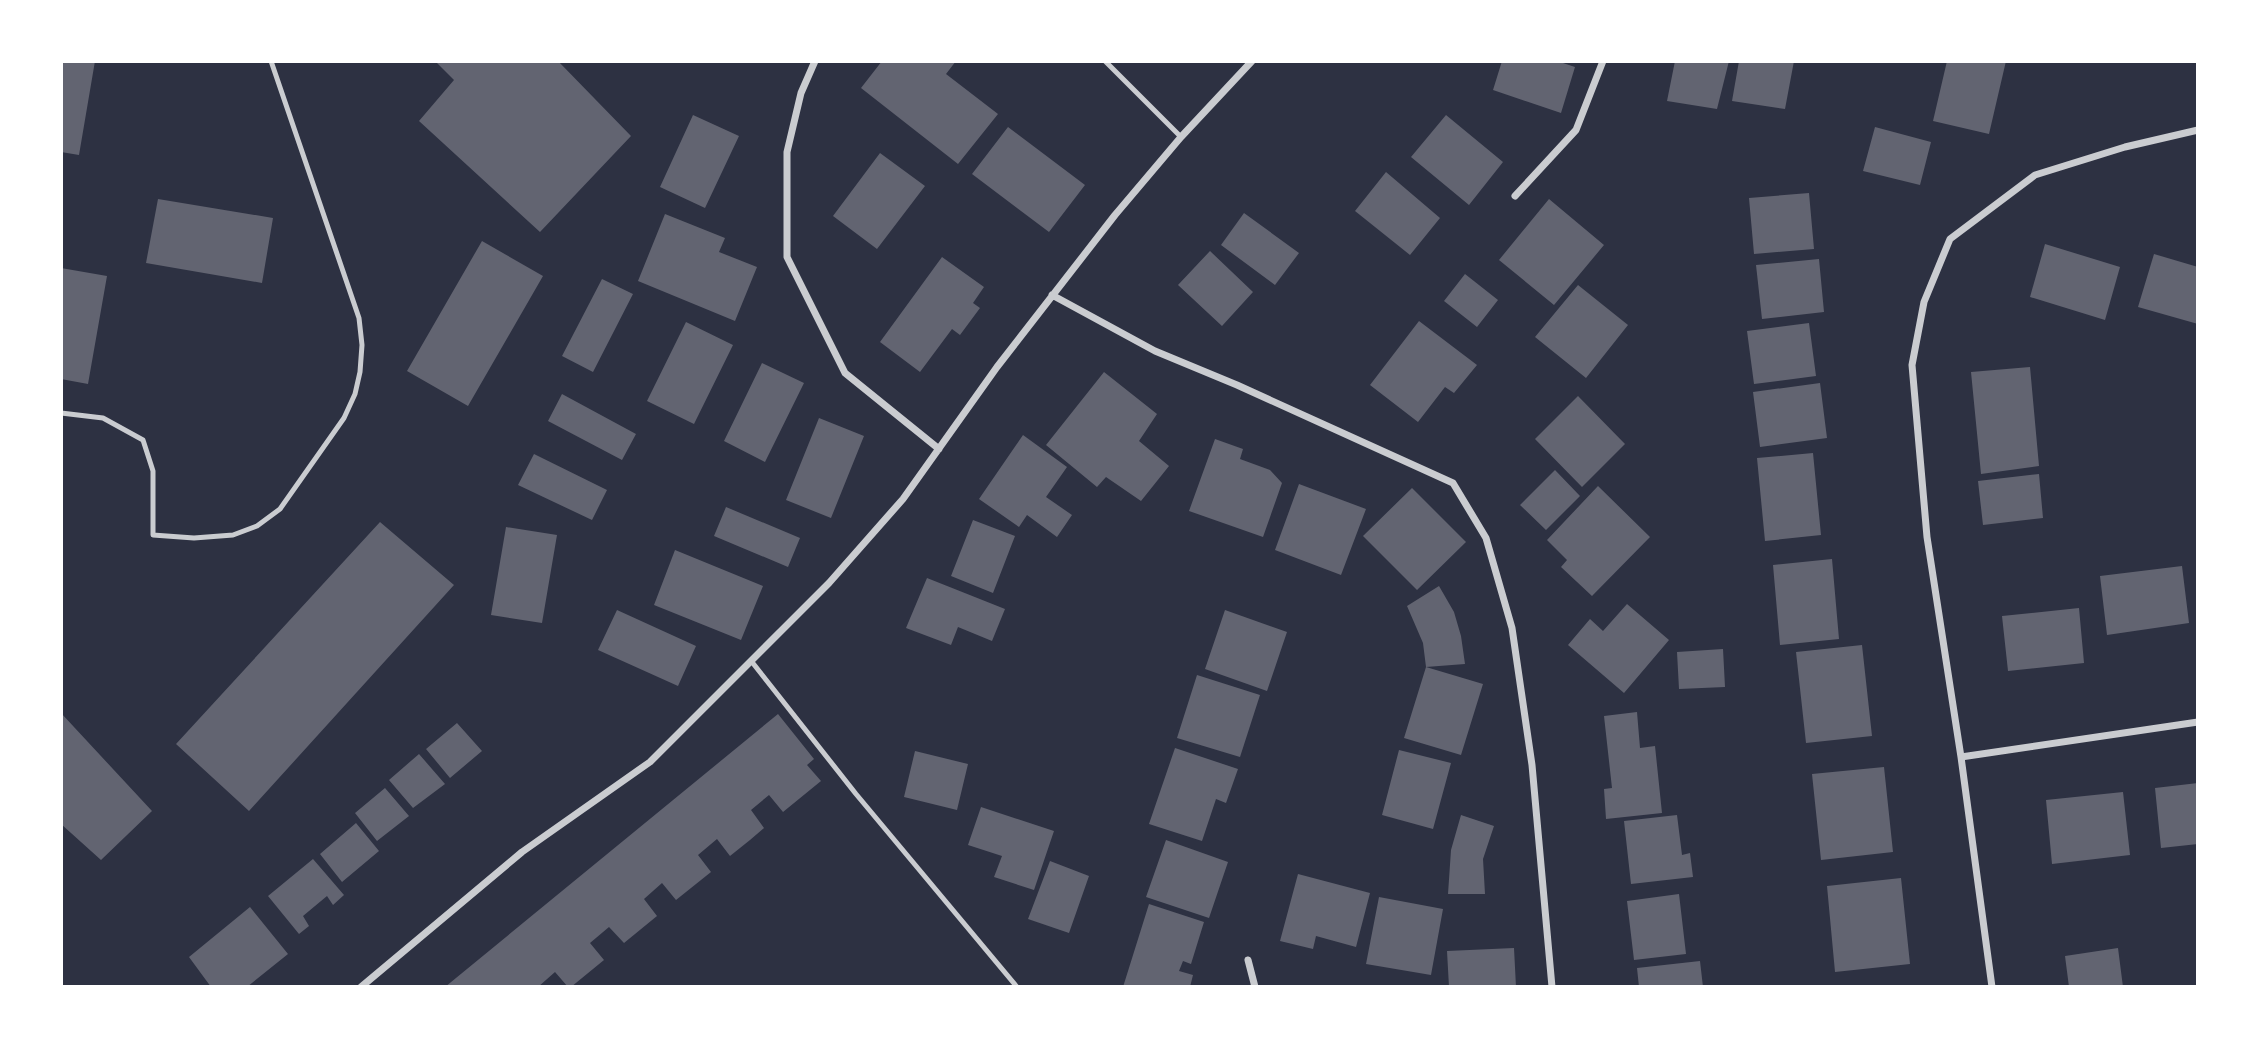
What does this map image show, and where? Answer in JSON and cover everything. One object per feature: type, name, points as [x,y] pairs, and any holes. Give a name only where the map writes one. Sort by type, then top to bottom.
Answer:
[{"type":"street","points":[[815,61],[801,93],[787,152],[787,257],[845,373],[939,449]]},
{"type":"street","points":[[361,987],[522,852],[650,762],[830,583],[884,520],[939,449],[1052,295],[1115,215],[1181,137],[1252,61]]},
{"type":"street","points":[[1515,197],[1576,130],[1603,61]]},
{"type":"street","points":[[1992,987],[1961,757],[1927,537],[1912,365],[1924,302],[1950,239],[2035,175],[2125,147],[2198,130]]},
{"type":"street","points":[[1052,295],[1155,351],[1237,385],[1453,483],[1486,538],[1512,628],[1532,765],[1552,987]]},
{"type":"street","points":[[1961,757],[2198,722]]},
{"type":"street","points":[[1248,960],[1255,987]]},
{"type":"lane","points":[[61,413],[103,418],[143,440],[153,471],[153,535],[214,538],[233,535],[257,526],[279,509],[344,418],[355,394],[360,372],[362,345],[359,318],[271,61]]},
{"type":"lane","points":[[1105,61],[1181,137]]},
{"type":"lane","points":[[752,662],[856,794],[1017,987]]},
{"type":"building","points":[[61,61],[95,61],[79,155],[61,152]]},
{"type":"building","points":[[435,61],[558,61],[631,136],[540,232],[419,121],[454,80]]},
{"type":"building","points":[[882,61],[956,61],[946,74],[998,114],[958,164],[861,88]]},
{"type":"building","points":[[1502,61],[1557,61],[1575,67],[1561,113],[1493,90]]},
{"type":"building","points":[[1675,61],[1729,61],[1717,109],[1667,101]]},
{"type":"building","points":[[1739,61],[1794,61],[1785,109],[1732,101]]},
{"type":"building","points":[[1947,61],[2006,61],[1989,134],[1933,121]]},
{"type":"building","points":[[693,115],[739,136],[705,208],[660,187]]},
{"type":"building","points":[[1446,115],[1503,162],[1469,205],[1411,157]]},
{"type":"building","points":[[1008,127],[1085,185],[1049,232],[972,174]]},
{"type":"building","points":[[1875,127],[1931,142],[1920,185],[1863,171]]},
{"type":"building","points":[[880,153],[925,186],[877,249],[833,216]]},
{"type":"building","points":[[1386,172],[1440,218],[1410,255],[1355,211]]},
{"type":"building","points":[[1809,193],[1814,249],[1754,254],[1749,198]]},
{"type":"building","points":[[158,199],[273,218],[262,283],[146,263]]},
{"type":"building","points":[[1549,199],[1604,245],[1554,305],[1499,260]]},
{"type":"building","points":[[1244,213],[1299,253],[1275,285],[1221,245]]},
{"type":"building","points":[[665,214],[725,238],[719,252],[757,267],[735,321],[638,281]]},
{"type":"building","points":[[482,241],[543,276],[468,406],[407,371]]},
{"type":"building","points":[[2045,244],[2120,267],[2105,320],[2030,297]]},
{"type":"building","points":[[1210,251],[1253,292],[1222,326],[1178,285]]},
{"type":"building","points":[[2154,254],[2198,267],[2198,324],[2138,307]]},
{"type":"building","points":[[942,257],[984,287],[973,303],[980,308],[960,335],[952,329],[920,372],[880,342]]},
{"type":"building","points":[[1819,259],[1824,312],[1762,319],[1756,265]]},
{"type":"building","points":[[61,268],[107,276],[88,384],[61,379]]},
{"type":"building","points":[[1465,274],[1498,300],[1477,327],[1444,301]]},
{"type":"building","points":[[602,279],[633,294],[593,372],[562,356]]},
{"type":"building","points":[[1578,285],[1628,325],[1586,378],[1535,337]]},
{"type":"building","points":[[1419,321],[1477,365],[1454,393],[1445,387],[1418,422],[1370,385]]},
{"type":"building","points":[[686,322],[733,345],[694,424],[647,401]]},
{"type":"building","points":[[1809,323],[1816,376],[1754,384],[1747,331]]},
{"type":"building","points":[[762,363],[804,383],[765,462],[724,441]]},
{"type":"building","points":[[2030,367],[2039,466],[1981,474],[1971,372]]},
{"type":"building","points":[[1104,372],[1157,414],[1139,441],[1169,466],[1141,501],[1106,477],[1097,487],[1046,445]]},
{"type":"building","points":[[1820,383],[1827,438],[1760,447],[1753,392]]},
{"type":"building","points":[[562,394],[636,434],[622,460],[548,421]]},
{"type":"building","points":[[1578,396],[1625,444],[1582,487],[1535,439]]},
{"type":"building","points":[[819,418],[864,436],[831,518],[786,500]]},
{"type":"building","points":[[1023,435],[1067,467],[1046,497],[1072,515],[1057,537],[1027,515],[1019,527],[979,499]]},
{"type":"building","points":[[1215,439],[1243,449],[1240,459],[1270,470],[1282,483],[1263,537],[1189,511]]},
{"type":"building","points":[[1813,453],[1821,535],[1765,541],[1757,458]]},
{"type":"building","points":[[534,454],[607,490],[592,520],[518,485]]},
{"type":"building","points":[[1555,470],[1580,496],[1546,530],[1520,505]]},
{"type":"building","points":[[2039,474],[2043,518],[1983,525],[1978,481]]},
{"type":"building","points":[[1299,484],[1366,509],[1341,575],[1275,550]]},
{"type":"building","points":[[1598,486],[1650,537],[1592,596],[1561,567],[1567,560],[1547,540]]},
{"type":"building","points":[[1412,488],[1466,542],[1417,590],[1363,536]]},
{"type":"building","points":[[726,507],[800,538],[788,567],[714,536]]},
{"type":"building","points":[[973,520],[1015,536],[993,593],[951,576]]},
{"type":"building","points":[[380,522],[454,585],[249,811],[176,744]]},
{"type":"building","points":[[506,527],[557,535],[542,623],[491,615]]},
{"type":"building","points":[[675,550],[763,586],[741,640],[654,605]]},
{"type":"building","points":[[1832,559],[1839,639],[1780,645],[1773,565]]},
{"type":"building","points":[[2182,566],[2189,623],[2107,635],[2100,576]]},
{"type":"building","points":[[927,578],[1005,609],[992,641],[958,627],[951,645],[906,628]]},
{"type":"building","points":[[1439,586],[1454,612],[1465,664],[1426,667],[1423,643],[1407,606]]},
{"type":"building","points":[[1627,604],[1669,640],[1624,693],[1568,645],[1590,619],[1603,631]]},
{"type":"building","points":[[2079,608],[2084,663],[2008,671],[2002,616]]},
{"type":"building","points":[[617,610],[696,646],[678,686],[598,650]]},
{"type":"building","points":[[1225,610],[1287,632],[1267,691],[1205,669]]},
{"type":"building","points":[[1862,645],[1872,736],[1806,743],[1796,652]]},
{"type":"building","points":[[1723,649],[1725,687],[1679,689],[1677,652]]},
{"type":"building","points":[[1426,667],[1483,684],[1461,755],[1404,738]]},
{"type":"building","points":[[1197,675],[1260,695],[1240,757],[1177,738]]},
{"type":"building","points":[[1637,712],[1640,748],[1655,746],[1662,813],[1606,819],[1604,789],[1612,788],[1604,716]]},
{"type":"building","points":[[61,713],[152,811],[101,860],[61,824]]},
{"type":"building","points":[[778,714],[814,759],[807,765],[821,781],[783,812],[769,795],[751,810],[764,828],[730,856],[717,839],[698,855],[711,872],[676,900],[662,883],[644,899],[657,916],[624,943],[609,927],[590,943],[604,960],[571,987],[555,972],[538,987],[445,987]]},
{"type":"building","points":[[457,723],[482,751],[450,778],[426,749]]},
{"type":"building","points":[[1175,748],[1238,769],[1226,803],[1216,799],[1202,841],[1149,824]]},
{"type":"building","points":[[1399,750],[1451,763],[1433,829],[1382,815]]},
{"type":"building","points":[[915,751],[968,764],[957,810],[904,797]]},
{"type":"building","points":[[419,754],[445,784],[413,808],[389,780]]},
{"type":"building","points":[[1884,767],[1893,852],[1821,860],[1812,774]]},
{"type":"building","points":[[2198,783],[2198,844],[2161,848],[2155,788]]},
{"type":"building","points":[[385,788],[409,816],[377,841],[355,813]]},
{"type":"building","points":[[2123,792],[2130,855],[2052,864],[2046,800]]},
{"type":"building","points":[[981,807],[1054,831],[1034,890],[994,877],[1002,856],[968,845]]},
{"type":"building","points":[[1461,815],[1494,826],[1483,859],[1485,894],[1448,894],[1451,850]]},
{"type":"building","points":[[1677,815],[1682,855],[1690,853],[1693,877],[1631,884],[1624,821]]},
{"type":"building","points":[[356,823],[379,851],[342,882],[320,854]]},
{"type":"building","points":[[1166,840],[1228,862],[1209,918],[1146,897]]},
{"type":"building","points":[[313,859],[344,895],[333,905],[327,896],[303,916],[309,926],[299,934],[268,896]]},
{"type":"building","points":[[1050,861],[1089,876],[1069,933],[1028,919]]},
{"type":"building","points":[[1298,874],[1370,893],[1356,947],[1316,936],[1313,949],[1280,941]]},
{"type":"building","points":[[1901,878],[1910,964],[1835,972],[1827,886]]},
{"type":"building","points":[[1679,894],[1686,954],[1634,960],[1627,901]]},
{"type":"building","points":[[1379,897],[1443,909],[1431,975],[1366,964]]},
{"type":"building","points":[[1149,904],[1204,922],[1191,964],[1183,961],[1179,971],[1193,975],[1190,987],[1123,987]]},
{"type":"building","points":[[250,907],[288,954],[247,987],[211,987],[189,957]]},
{"type":"building","points":[[1514,948],[1516,987],[1449,987],[1447,951]]},
{"type":"building","points":[[2118,948],[2123,987],[2069,987],[2065,956]]},
{"type":"building","points":[[1700,961],[1703,987],[1639,987],[1637,968]]}]
